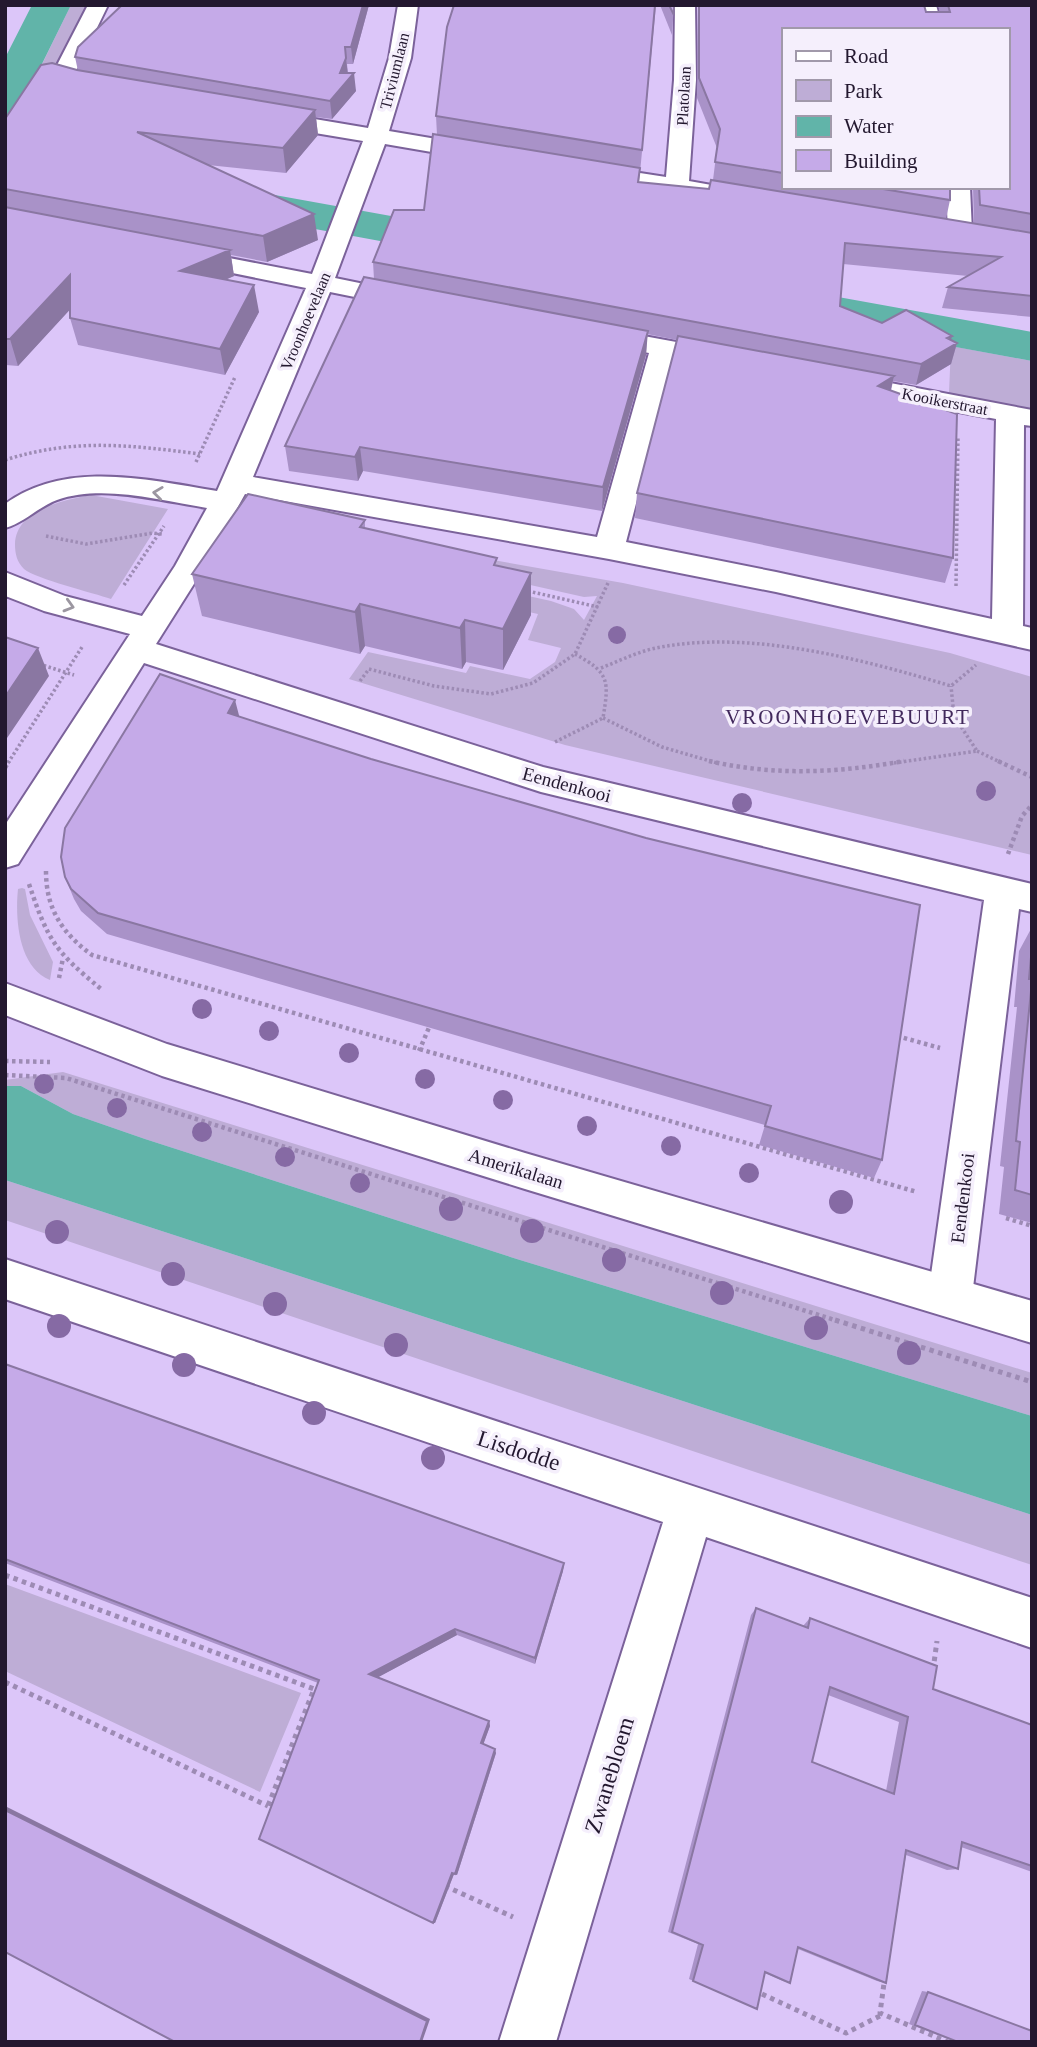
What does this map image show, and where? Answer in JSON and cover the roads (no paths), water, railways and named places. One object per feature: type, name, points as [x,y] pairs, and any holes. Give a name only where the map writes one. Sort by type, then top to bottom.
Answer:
[{"type":"street","points":[[98,5],[65,69],[65,80],[83,87],[123,94]]},
{"type":"street","name":"Triviumlaan","points":[[376,137],[400,58],[408,5]]},
{"type":"street","name":"Platolaan","points":[[677,186],[685,80],[685,5]]},
{"type":"street","points":[[926,5],[932,28]]},
{"type":"street","points":[[243,114],[499,157]]},
{"type":"street","name":"Vroonhoevelaan","points":[[8,850],[144,639],[231,492],[321,283],[376,137]]},
{"type":"street","points":[[568,168],[744,197]]},
{"type":"street","points":[[958,189],[960,232]]},
{"type":"street","points":[[933,228],[984,237]]},
{"type":"street","points":[[163,252],[430,304]]},
{"type":"street","points":[[567,330],[743,363]]},
{"type":"street","points":[[615,550],[663,348]]},
{"type":"street","name":"Kooikerstraat","points":[[823,378],[1021,416]]},
{"type":"street","points":[[5,519],[25,502],[53,489],[79,485],[231,492],[615,550],[1009,634],[1021,416]]},
{"type":"street","points":[[5,582],[15,589],[144,639]]},
{"type":"street","name":"Eendenkooi","points":[[144,639],[337,713],[541,779],[1017,895],[980,1059],[950,1296]]},
{"type":"street","name":"Amerikalaan","points":[[5,999],[162,1059],[525,1171],[1032,1322]]},
{"type":"street","name":"Lisdodde","points":[[5,1279],[1032,1623]]},
{"type":"street","name":"Zwanebloem","points":[[527,2042],[691,1508]]},
{"type":"water","points":[[32,5],[71,5],[5,139],[5,58]]},
{"type":"water","points":[[5,139],[65,157],[1032,332],[1032,361],[5,172]]},
{"type":"water","points":[[5,1086],[21,1086],[73,1114],[145,1139],[520,1260],[1032,1416],[1032,1515],[5,1180]]},
{"type":"district","name":"VROONHOEVEBUURT","points":[[848,717]]}]
